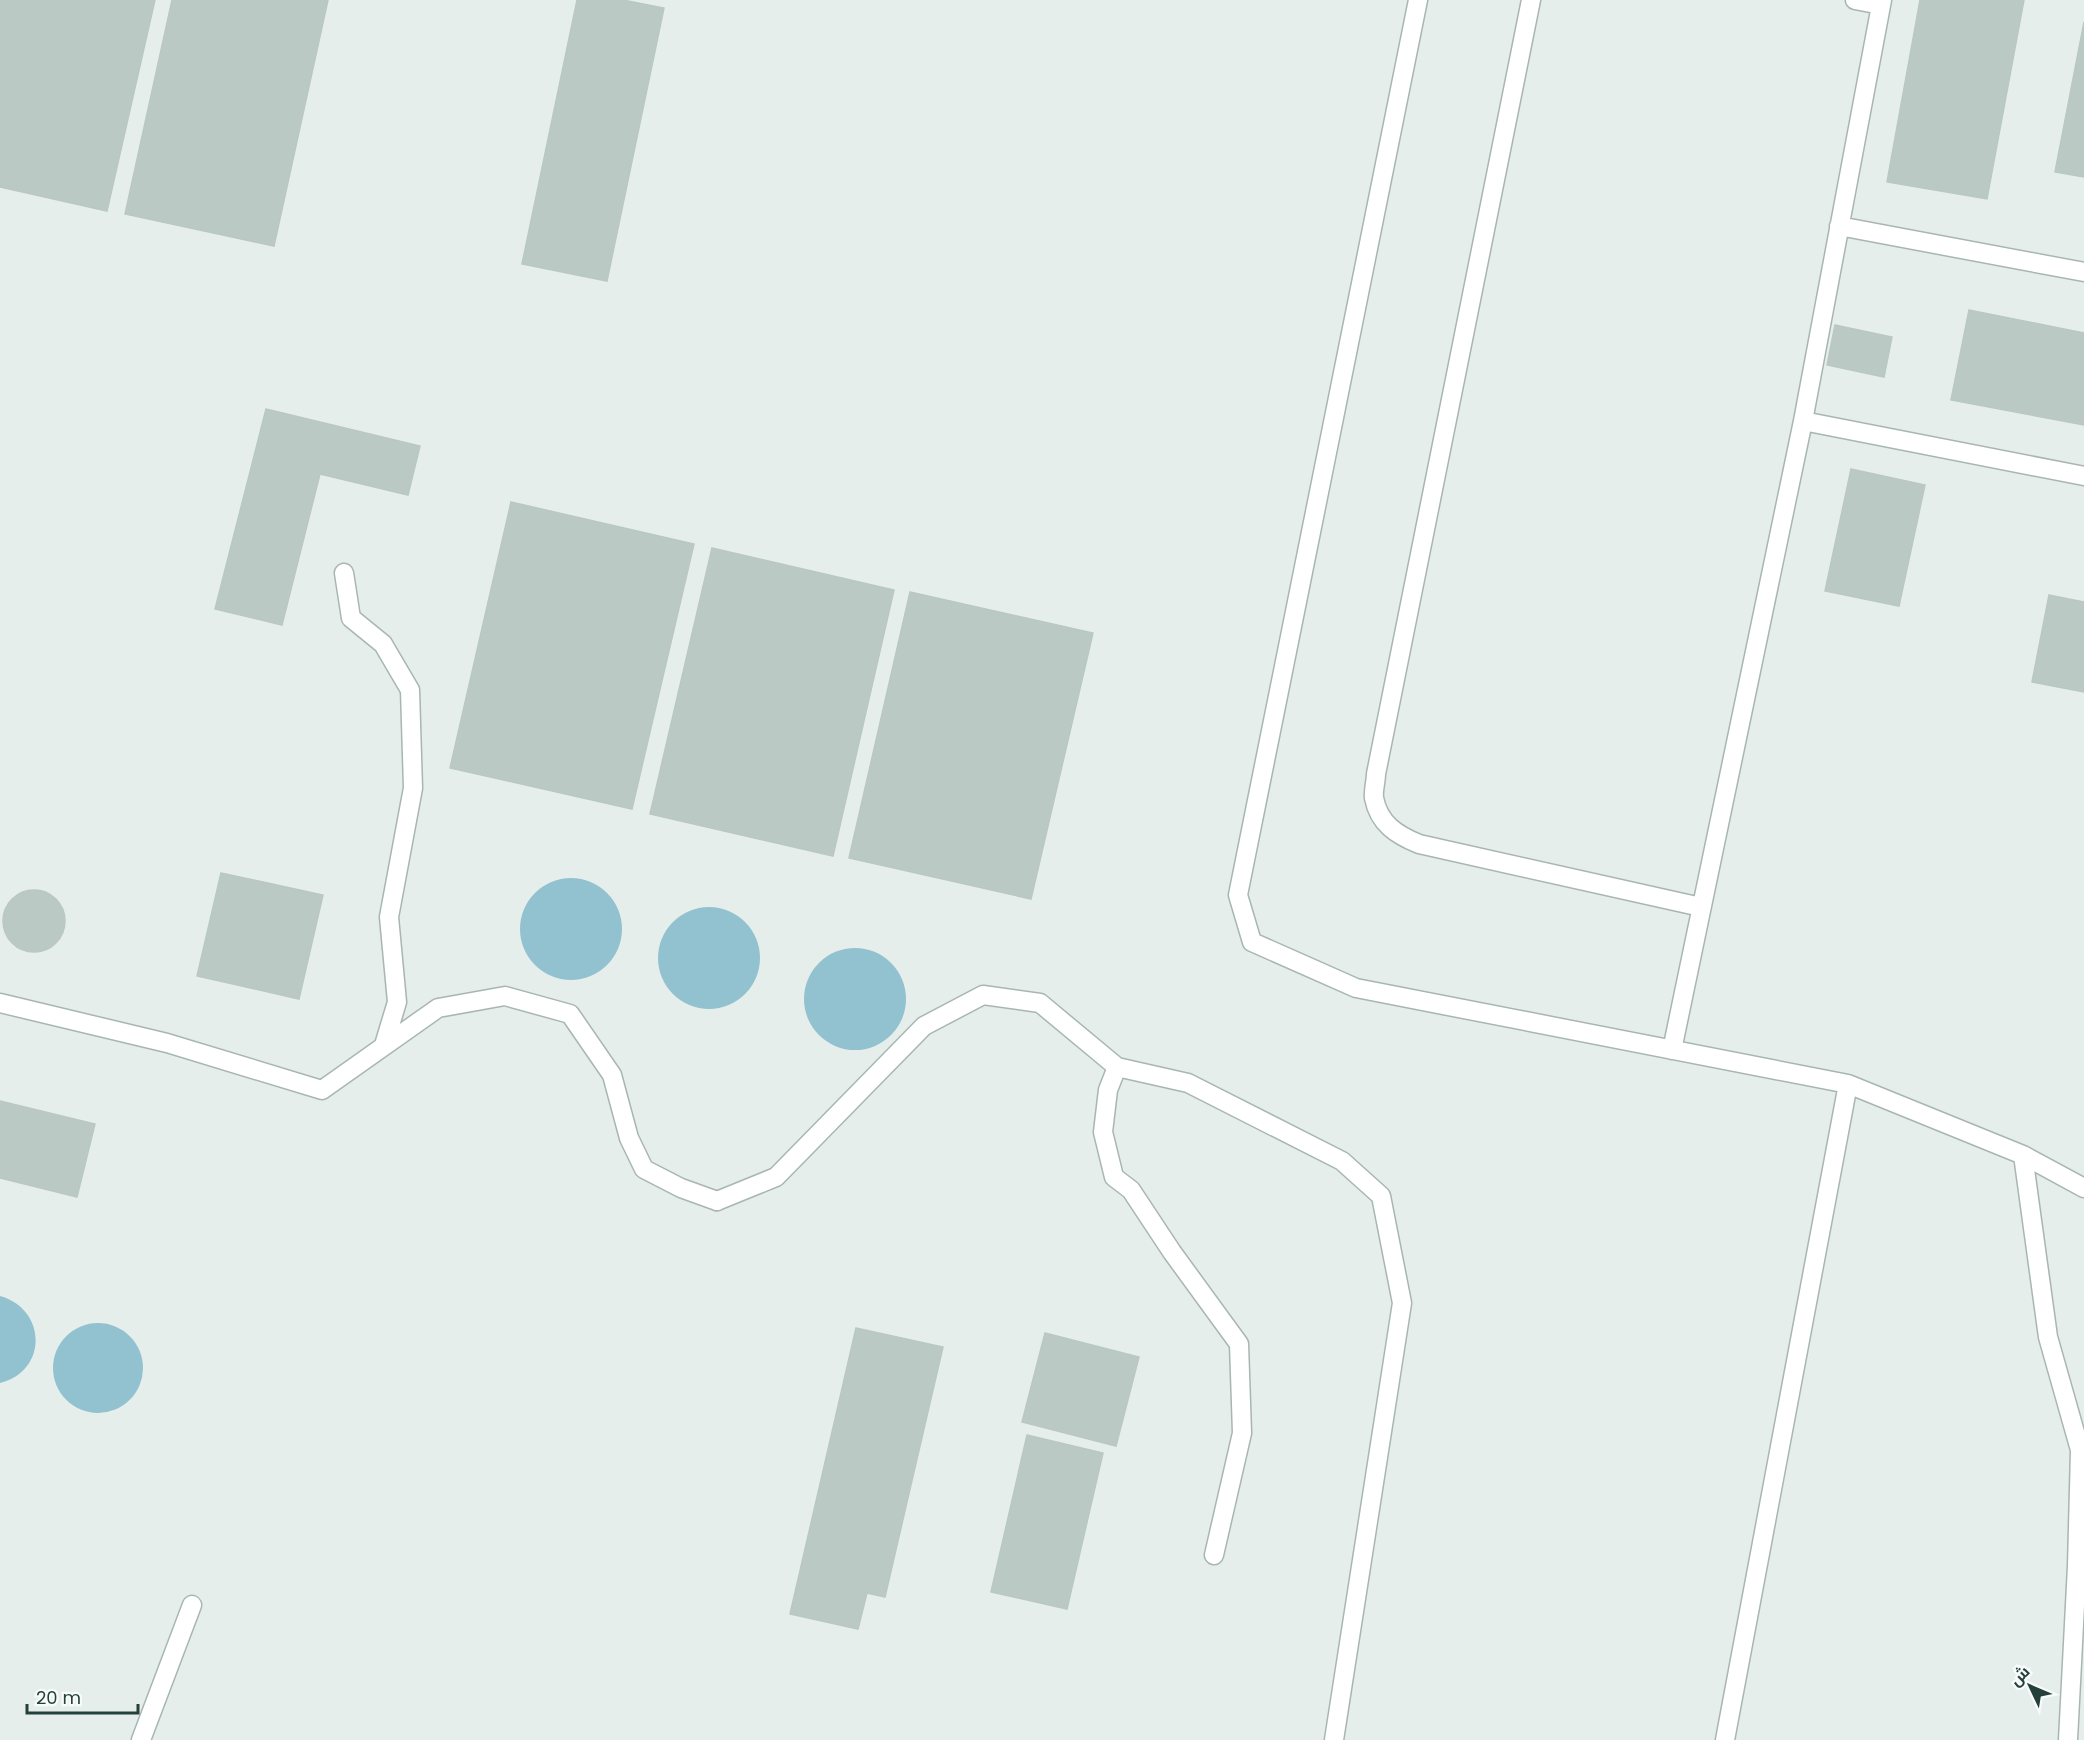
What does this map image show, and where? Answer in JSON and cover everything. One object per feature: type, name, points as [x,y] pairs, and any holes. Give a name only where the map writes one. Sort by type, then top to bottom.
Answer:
[{"type":"street","points":[[1418,0],[1238,895],[1252,942],[1356,988],[1848,1084],[2023,1155],[2084,1188]]},
{"type":"street","points":[[1531,0],[1378,762],[1374,797],[1382,819],[1398,836],[1419,844],[1701,907]]},
{"type":"street","points":[[1672,1050],[1803,420],[1882,2],[1855,0]]},
{"type":"street","points":[[1839,226],[2084,272]]},
{"type":"street","points":[[1803,420],[2084,476]]},
{"type":"street","points":[[344,573],[351,618],[383,644],[410,690],[413,788],[389,917],[397,1002],[384,1045]]},
{"type":"street","points":[[0,1002],[166,1043],[322,1090],[438,1008],[505,996],[570,1014],[612,1075],[629,1138],[644,1169],[681,1188],[717,1201],[776,1178],[924,1026],[983,995],[1040,1004],[1117,1067],[1188,1083],[1342,1161],[1381,1196],[1402,1304],[1334,1740]]},
{"type":"street","points":[[1117,1067],[1108,1090],[1103,1132],[1114,1177],[1131,1190],[1172,1252],[1239,1344],[1242,1433],[1214,1555]]},
{"type":"street","points":[[1725,1740],[1848,1084]]},
{"type":"street","points":[[2023,1155],[2048,1337],[2080,1450],[2068,1740]]},
{"type":"street","points":[[141,1740],[192,1605]]},
{"type":"water","points":[[571,878],[590,882],[607,893],[618,910],[622,929],[618,948],[607,965],[590,976],[571,980],[552,976],[535,965],[524,948],[520,929],[524,910],[535,893],[552,882]]},
{"type":"water","points":[[709,907],[728,911],[745,922],[756,939],[760,958],[756,977],[745,994],[728,1005],[709,1009],[690,1005],[673,994],[662,977],[658,958],[662,939],[673,922],[690,911]]},
{"type":"water","points":[[855,948],[874,952],[891,963],[902,980],[906,999],[902,1018],[891,1035],[874,1046],[855,1050],[836,1046],[819,1035],[808,1018],[804,999],[808,980],[819,963],[836,952]]},
{"type":"water","points":[[0,1296],[15,1303],[27,1313],[36,1340],[27,1366],[16,1376],[0,1383]]},
{"type":"water","points":[[98,1323],[115,1327],[130,1336],[139,1351],[143,1368],[139,1385],[130,1400],[115,1409],[98,1413],[81,1409],[66,1400],[57,1385],[53,1368],[57,1351],[66,1336],[81,1327]]},
{"type":"building","points":[[0,0],[155,0],[107,211],[0,187]]},
{"type":"building","points":[[172,0],[328,0],[274,246],[125,214]]},
{"type":"building","points":[[577,0],[623,0],[664,8],[607,281],[522,264]]},
{"type":"building","points":[[1920,0],[2024,0],[1987,199],[1887,182]]},
{"type":"building","points":[[2084,22],[2084,177],[2055,172]]},
{"type":"building","points":[[1969,310],[2084,333],[2084,425],[1951,400]]},
{"type":"building","points":[[1835,325],[1892,337],[1884,377],[1827,365]]},
{"type":"building","points":[[266,409],[420,446],[408,495],[320,474],[282,625],[215,609]]},
{"type":"building","points":[[1851,469],[1925,485],[1899,606],[1825,591]]},
{"type":"building","points":[[511,502],[694,544],[632,809],[450,768]]},
{"type":"building","points":[[712,548],[894,590],[833,856],[650,814]]},
{"type":"building","points":[[910,592],[1093,633],[1031,899],[849,858]]},
{"type":"building","points":[[2049,595],[2084,602],[2084,692],[2032,682]]},
{"type":"building","points":[[221,873],[323,895],[299,999],[197,976]]},
{"type":"building","points":[[34,890],[46,892],[56,899],[63,909],[65,921],[63,933],[56,943],[46,950],[34,952],[22,950],[12,943],[5,933],[3,921],[5,909],[12,899],[22,892]]},
{"type":"building","points":[[0,1101],[95,1124],[77,1197],[0,1178]]},
{"type":"building","points":[[856,1328],[943,1347],[885,1597],[867,1593],[858,1629],[790,1614]]},
{"type":"building","points":[[1045,1333],[1139,1357],[1116,1446],[1022,1422]]},
{"type":"building","points":[[1027,1435],[1103,1453],[1067,1609],[991,1592]]}]
